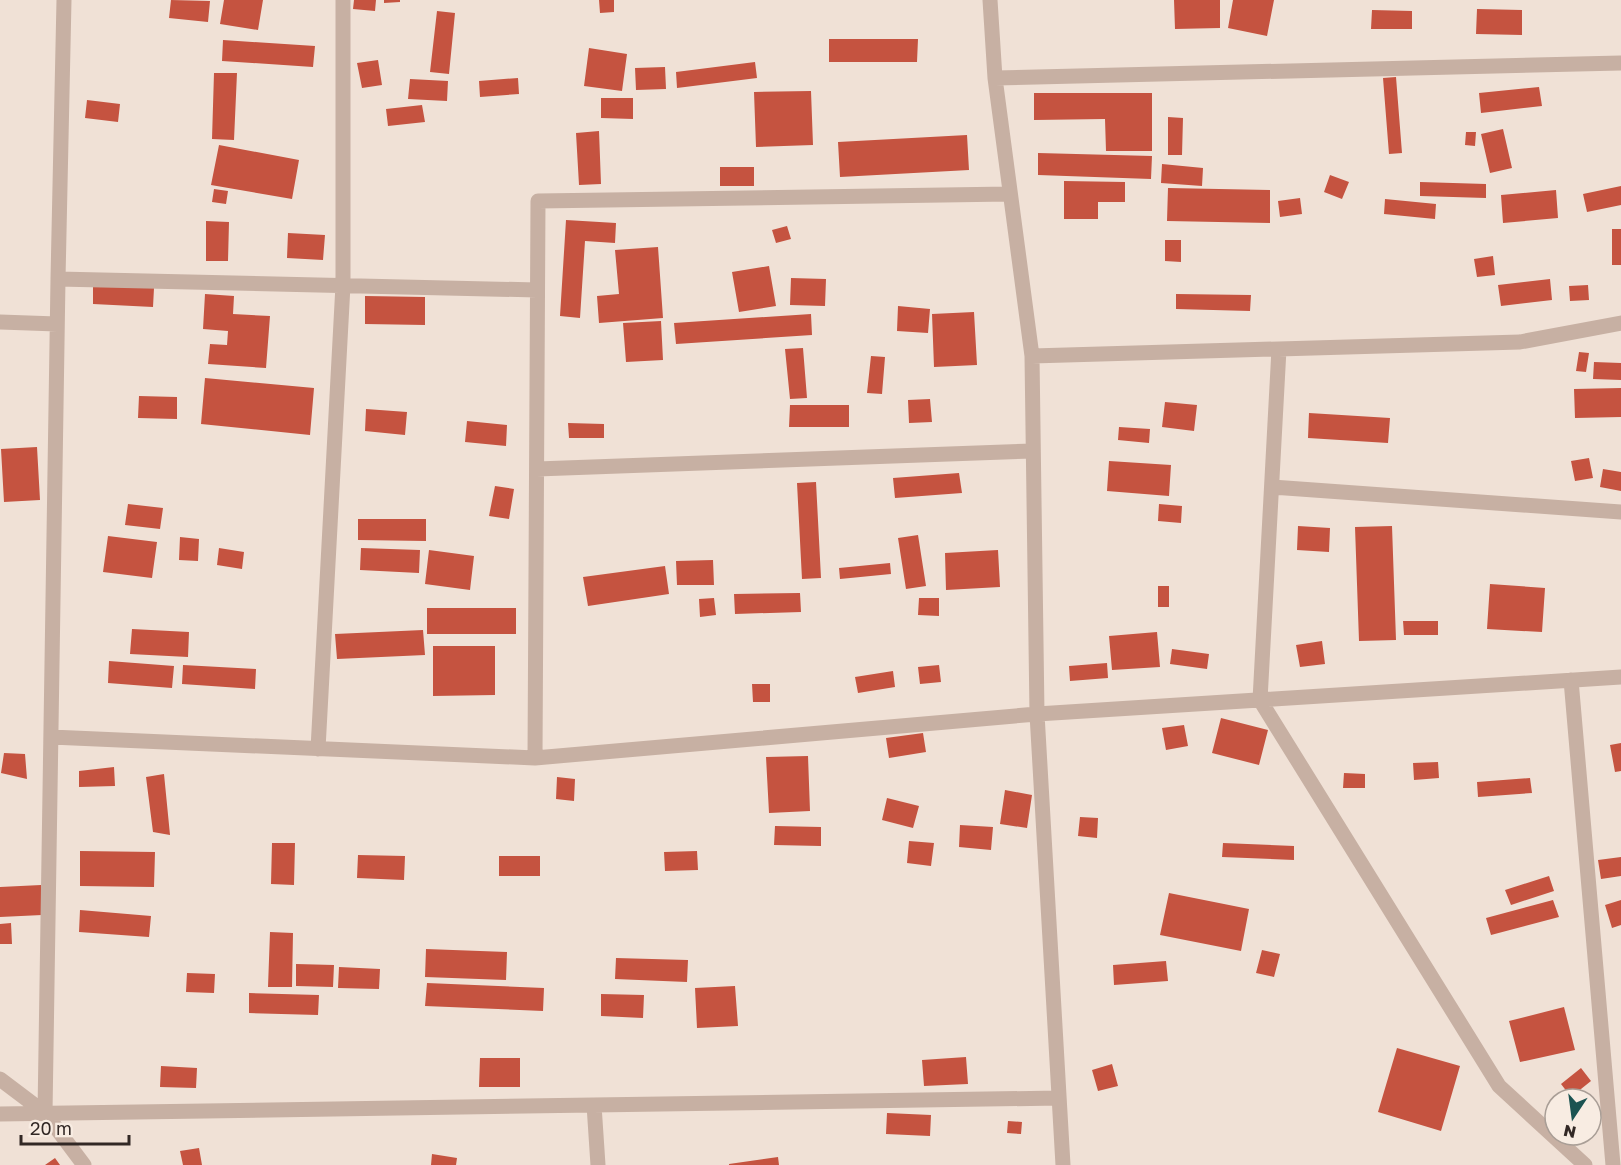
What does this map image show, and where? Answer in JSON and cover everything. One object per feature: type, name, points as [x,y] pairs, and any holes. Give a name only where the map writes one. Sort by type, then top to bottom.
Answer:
[{"type":"street","points":[[45,1113],[64,0]]},
{"type":"street","points":[[318,749],[343,285],[343,0]]},
{"type":"street","points":[[990,0],[995,78],[1032,356],[1037,714],[1063,1165]]},
{"type":"street","points":[[995,78],[1621,63]]},
{"type":"street","points":[[535,758],[538,201],[1009,194]]},
{"type":"street","points":[[58,279],[537,290]]},
{"type":"street","points":[[0,322],[57,324]]},
{"type":"street","points":[[1032,356],[1520,342],[1621,323]]},
{"type":"street","points":[[1279,349],[1260,700],[1499,1086],[1585,1165]]},
{"type":"street","points":[[537,469],[1033,451]]},
{"type":"street","points":[[1272,487],[1621,512]]},
{"type":"street","points":[[51,737],[535,758],[1037,714],[1621,677]]},
{"type":"street","points":[[1571,681],[1613,1165]]},
{"type":"street","points":[[0,1079],[45,1113],[84,1165]]},
{"type":"street","points":[[0,1114],[1059,1098]]},
{"type":"street","points":[[594,1105],[598,1165]]},
{"type":"building","points":[[171,0],[210,1],[208,22],[169,18]]},
{"type":"building","points":[[224,0],[263,0],[258,30],[220,24]]},
{"type":"building","points":[[354,0],[376,0],[375,11],[353,9]]},
{"type":"building","points":[[384,0],[400,0],[400,2],[384,3]]},
{"type":"building","points":[[599,0],[614,0],[614,12],[600,13]]},
{"type":"building","points":[[1174,0],[1220,0],[1220,28],[1175,29]]},
{"type":"building","points":[[1233,0],[1274,0],[1267,36],[1228,28]]},
{"type":"building","points":[[1477,9],[1522,10],[1522,35],[1476,34]]},
{"type":"building","points":[[1372,10],[1412,11],[1412,29],[1371,29]]},
{"type":"building","points":[[437,11],[455,13],[449,74],[430,72]]},
{"type":"building","points":[[829,39],[918,39],[917,62],[829,62]]},
{"type":"building","points":[[223,40],[315,46],[313,67],[222,61]]},
{"type":"building","points":[[589,48],[627,54],[622,91],[584,86]]},
{"type":"building","points":[[378,60],[382,85],[362,88],[357,63]]},
{"type":"building","points":[[755,62],[757,78],[677,88],[676,72]]},
{"type":"building","points":[[665,67],[666,89],[636,90],[635,68]]},
{"type":"building","points":[[214,73],[237,73],[234,140],[212,139]]},
{"type":"building","points":[[1396,77],[1402,153],[1389,154],[1383,78]]},
{"type":"building","points":[[518,78],[519,94],[480,97],[479,81]]},
{"type":"building","points":[[410,79],[448,81],[447,101],[408,99]]},
{"type":"building","points":[[1539,87],[1542,106],[1481,113],[1479,93]]},
{"type":"building","points":[[811,91],[813,145],[756,147],[754,92]]},
{"type":"building","points":[[1034,93],[1152,93],[1152,151],[1106,151],[1105,119],[1034,120]]},
{"type":"building","points":[[601,98],[633,98],[633,119],[601,118]]},
{"type":"building","points":[[87,100],[120,104],[118,122],[85,118]]},
{"type":"building","points":[[422,105],[425,122],[388,126],[386,109]]},
{"type":"building","points":[[1168,117],[1183,118],[1182,155],[1168,155]]},
{"type":"building","points":[[1503,129],[1512,168],[1490,173],[1481,134]]},
{"type":"building","points":[[599,131],[601,184],[579,185],[576,133]]},
{"type":"building","points":[[1466,132],[1476,132],[1475,146],[1465,145]]},
{"type":"building","points":[[967,135],[969,170],[840,177],[838,142]]},
{"type":"building","points":[[219,145],[299,160],[292,199],[211,185]]},
{"type":"building","points":[[1038,153],[1152,156],[1151,179],[1038,175]]},
{"type":"building","points":[[1162,164],[1203,168],[1202,186],[1161,183]]},
{"type":"building","points":[[720,167],[754,167],[754,186],[720,186]]},
{"type":"building","points":[[1330,175],[1349,182],[1342,199],[1324,192]]},
{"type":"building","points":[[1064,181],[1125,182],[1125,202],[1098,202],[1098,219],[1064,219]]},
{"type":"building","points":[[1420,182],[1486,184],[1486,198],[1420,196]]},
{"type":"building","points":[[1621,186],[1621,205],[1587,212],[1583,194]]},
{"type":"building","points":[[1168,188],[1270,190],[1270,223],[1167,221]]},
{"type":"building","points":[[214,189],[228,191],[226,204],[212,202]]},
{"type":"building","points":[[1556,190],[1558,218],[1503,223],[1501,195]]},
{"type":"building","points":[[1300,198],[1302,214],[1280,217],[1278,201]]},
{"type":"building","points":[[1385,199],[1436,204],[1435,219],[1384,214]]},
{"type":"building","points":[[566,220],[616,223],[615,243],[585,241],[580,318],[560,316]]},
{"type":"building","points":[[206,221],[229,222],[228,261],[206,261]]},
{"type":"building","points":[[787,226],[791,239],[776,243],[772,230]]},
{"type":"building","points":[[1612,229],[1621,229],[1621,265],[1612,265]]},
{"type":"building","points":[[288,233],[325,235],[323,260],[287,258]]},
{"type":"building","points":[[1165,240],[1181,240],[1181,262],[1165,261]]},
{"type":"building","points":[[658,247],[663,318],[599,323],[597,296],[619,294],[615,250]]},
{"type":"building","points":[[1493,256],[1495,275],[1477,277],[1474,259]]},
{"type":"building","points":[[769,266],[776,306],[739,312],[732,272]]},
{"type":"building","points":[[791,278],[826,279],[825,306],[790,305]]},
{"type":"building","points":[[1550,279],[1552,300],[1501,306],[1498,285]]},
{"type":"building","points":[[93,285],[154,288],[153,307],[93,304]]},
{"type":"building","points":[[1588,285],[1589,300],[1570,301],[1569,286]]},
{"type":"building","points":[[205,294],[234,296],[233,314],[270,316],[266,368],[208,364],[210,344],[227,345],[228,331],[203,329]]},
{"type":"building","points":[[1176,294],[1251,295],[1250,311],[1176,309]]},
{"type":"building","points":[[365,296],[425,297],[425,325],[365,324]]},
{"type":"building","points":[[898,306],[930,309],[928,333],[897,331]]},
{"type":"building","points":[[974,312],[977,365],[934,367],[932,314]]},
{"type":"building","points":[[811,314],[812,335],[676,344],[674,323]]},
{"type":"building","points":[[661,321],[663,360],[626,362],[623,323]]},
{"type":"building","points":[[803,348],[807,398],[790,399],[785,349]]},
{"type":"building","points":[[1579,352],[1589,353],[1586,372],[1576,371]]},
{"type":"building","points":[[871,356],[885,357],[882,394],[867,393]]},
{"type":"building","points":[[1594,362],[1621,363],[1621,380],[1593,379]]},
{"type":"building","points":[[205,378],[314,388],[310,435],[201,424]]},
{"type":"building","points":[[1621,388],[1621,417],[1575,418],[1574,389]]},
{"type":"building","points":[[139,396],[177,397],[177,419],[138,418]]},
{"type":"building","points":[[930,399],[932,422],[909,423],[908,400]]},
{"type":"building","points":[[1165,402],[1197,405],[1194,431],[1162,427]]},
{"type":"building","points":[[790,405],[849,405],[849,427],[789,427]]},
{"type":"building","points":[[366,409],[407,412],[405,435],[365,431]]},
{"type":"building","points":[[1309,413],[1390,418],[1388,443],[1308,438]]},
{"type":"building","points":[[467,421],[507,425],[506,446],[465,442]]},
{"type":"building","points":[[568,423],[604,424],[604,438],[569,438]]},
{"type":"building","points":[[1119,427],[1150,429],[1149,443],[1118,440]]},
{"type":"building","points":[[37,447],[40,500],[4,502],[1,449]]},
{"type":"building","points":[[1589,458],[1593,478],[1575,481],[1571,461]]},
{"type":"building","points":[[1109,461],[1171,465],[1169,496],[1107,491]]},
{"type":"building","points":[[1603,469],[1621,472],[1621,491],[1600,487]]},
{"type":"building","points":[[959,473],[962,493],[895,498],[893,478]]},
{"type":"building","points":[[816,482],[821,578],[802,579],[797,483]]},
{"type":"building","points":[[495,486],[514,489],[509,519],[489,516]]},
{"type":"building","points":[[128,504],[163,508],[160,529],[125,525]]},
{"type":"building","points":[[1159,504],[1182,506],[1181,523],[1158,521]]},
{"type":"building","points":[[358,519],[426,519],[426,541],[358,540]]},
{"type":"building","points":[[1298,526],[1330,528],[1329,552],[1297,550]]},
{"type":"building","points":[[1392,526],[1396,640],[1359,641],[1355,527]]},
{"type":"building","points":[[918,535],[926,586],[906,589],[898,538]]},
{"type":"building","points":[[108,536],[157,542],[152,578],[103,572]]},
{"type":"building","points":[[180,537],[199,539],[198,561],[179,560]]},
{"type":"building","points":[[219,548],[244,552],[242,569],[217,565]]},
{"type":"building","points":[[361,548],[420,550],[419,573],[360,570]]},
{"type":"building","points":[[429,550],[474,556],[470,590],[425,584]]},
{"type":"building","points":[[998,550],[1000,587],[946,590],[945,553]]},
{"type":"building","points":[[713,560],[714,585],[677,585],[676,561]]},
{"type":"building","points":[[890,563],[891,574],[840,579],[839,568]]},
{"type":"building","points":[[665,566],[669,594],[588,606],[583,577]]},
{"type":"building","points":[[1490,584],[1545,588],[1542,632],[1487,629]]},
{"type":"building","points":[[1158,586],[1169,586],[1169,607],[1158,607]]},
{"type":"building","points":[[800,593],[801,612],[735,614],[734,594]]},
{"type":"building","points":[[714,598],[716,615],[700,617],[699,599]]},
{"type":"building","points":[[919,598],[939,598],[939,616],[918,615]]},
{"type":"building","points":[[427,608],[516,608],[516,634],[427,634]]},
{"type":"building","points":[[1403,621],[1438,621],[1438,635],[1404,635]]},
{"type":"building","points":[[132,629],[189,632],[188,657],[130,654]]},
{"type":"building","points":[[423,630],[425,655],[337,659],[335,634]]},
{"type":"building","points":[[1157,632],[1160,667],[1112,670],[1109,636]]},
{"type":"building","points":[[1322,641],[1325,664],[1300,667],[1296,645]]},
{"type":"building","points":[[433,646],[495,646],[495,695],[433,696]]},
{"type":"building","points":[[1172,649],[1209,654],[1207,669],[1170,664]]},
{"type":"building","points":[[109,661],[174,666],[172,688],[108,683]]},
{"type":"building","points":[[1107,663],[1108,678],[1070,681],[1069,666]]},
{"type":"building","points":[[183,665],[256,669],[255,689],[182,684]]},
{"type":"building","points":[[939,665],[941,682],[920,684],[918,667]]},
{"type":"building","points":[[893,671],[895,687],[858,693],[855,677]]},
{"type":"building","points":[[752,684],[770,684],[770,702],[753,702]]},
{"type":"building","points":[[1221,718],[1268,730],[1259,765],[1212,753]]},
{"type":"building","points":[[1184,725],[1188,746],[1166,750],[1162,728]]},
{"type":"building","points":[[923,733],[926,752],[889,758],[886,738]]},
{"type":"building","points":[[1621,743],[1621,771],[1615,772],[1610,745]]},
{"type":"building","points":[[4,753],[25,754],[27,779],[1,773]]},
{"type":"building","points":[[808,756],[810,811],[769,813],[766,757]]},
{"type":"building","points":[[1438,762],[1439,778],[1414,780],[1413,763]]},
{"type":"building","points":[[114,767],[115,786],[79,787],[79,771]]},
{"type":"building","points":[[1344,773],[1365,774],[1365,788],[1343,788]]},
{"type":"building","points":[[164,774],[170,835],[153,832],[146,777]]},
{"type":"building","points":[[557,777],[575,779],[574,801],[556,799]]},
{"type":"building","points":[[1530,778],[1532,793],[1478,797],[1477,782]]},
{"type":"building","points":[[1005,790],[1032,795],[1027,828],[1000,824]]},
{"type":"building","points":[[887,798],[919,806],[913,828],[882,820]]},
{"type":"building","points":[[1080,817],[1098,818],[1097,838],[1078,836]]},
{"type":"building","points":[[960,825],[993,827],[991,850],[959,847]]},
{"type":"building","points":[[775,826],[821,827],[821,846],[774,845]]},
{"type":"building","points":[[909,841],[934,843],[931,866],[907,863]]},
{"type":"building","points":[[272,843],[295,843],[294,885],[271,884]]},
{"type":"building","points":[[1223,843],[1294,846],[1294,860],[1222,857]]},
{"type":"building","points":[[80,851],[155,852],[154,887],[80,886]]},
{"type":"building","points":[[697,851],[698,870],[665,871],[664,852]]},
{"type":"building","points":[[358,855],[405,856],[404,880],[357,878]]},
{"type":"building","points":[[499,856],[540,856],[540,876],[499,876]]},
{"type":"building","points":[[1621,857],[1621,876],[1601,879],[1598,860]]},
{"type":"building","points":[[1549,876],[1554,891],[1511,905],[1505,890]]},
{"type":"building","points":[[41,885],[42,915],[0,917],[0,887]]},
{"type":"building","points":[[1169,893],[1249,909],[1241,951],[1160,935]]},
{"type":"building","points":[[1553,900],[1559,917],[1491,935],[1486,918]]},
{"type":"building","points":[[1621,900],[1621,925],[1612,928],[1605,905]]},
{"type":"building","points":[[80,910],[151,916],[149,937],[79,932]]},
{"type":"building","points":[[11,923],[12,944],[0,944],[0,924]]},
{"type":"building","points":[[270,932],[293,933],[292,987],[268,987]]},
{"type":"building","points":[[426,949],[507,952],[506,980],[425,977]]},
{"type":"building","points":[[1262,950],[1280,954],[1274,977],[1256,973]]},
{"type":"building","points":[[616,958],[688,960],[687,982],[615,979]]},
{"type":"building","points":[[1166,961],[1168,981],[1114,985],[1113,965]]},
{"type":"building","points":[[296,964],[334,965],[333,987],[296,986]]},
{"type":"building","points":[[339,967],[380,969],[379,989],[338,988]]},
{"type":"building","points":[[187,973],[215,974],[214,993],[186,992]]},
{"type":"building","points":[[427,983],[544,988],[543,1011],[425,1006]]},
{"type":"building","points":[[735,986],[738,1026],[697,1028],[695,988]]},
{"type":"building","points":[[249,993],[319,995],[318,1015],[249,1013]]},
{"type":"building","points":[[601,994],[644,995],[643,1018],[601,1016]]},
{"type":"building","points":[[1564,1007],[1575,1050],[1520,1062],[1509,1021]]},
{"type":"building","points":[[1397,1048],[1460,1066],[1441,1131],[1378,1112]]},
{"type":"building","points":[[966,1057],[968,1084],[924,1086],[922,1060]]},
{"type":"building","points":[[480,1058],[520,1058],[520,1087],[479,1087]]},
{"type":"building","points":[[1112,1064],[1118,1086],[1098,1091],[1092,1070]]},
{"type":"building","points":[[161,1066],[197,1068],[196,1088],[160,1087]]},
{"type":"building","points":[[1581,1068],[1591,1081],[1584,1087],[1563,1087],[1561,1084]]},
{"type":"building","points":[[887,1113],[931,1115],[930,1136],[886,1134]]},
{"type":"building","points":[[1008,1121],[1022,1122],[1021,1134],[1007,1133]]},
{"type":"building","points":[[199,1148],[202,1165],[183,1165],[180,1151]]},
{"type":"building","points":[[432,1154],[457,1158],[456,1165],[431,1165]]},
{"type":"building","points":[[778,1157],[779,1165],[729,1165],[729,1164]]},
{"type":"building","points":[[55,1158],[60,1165],[45,1165]]}]
